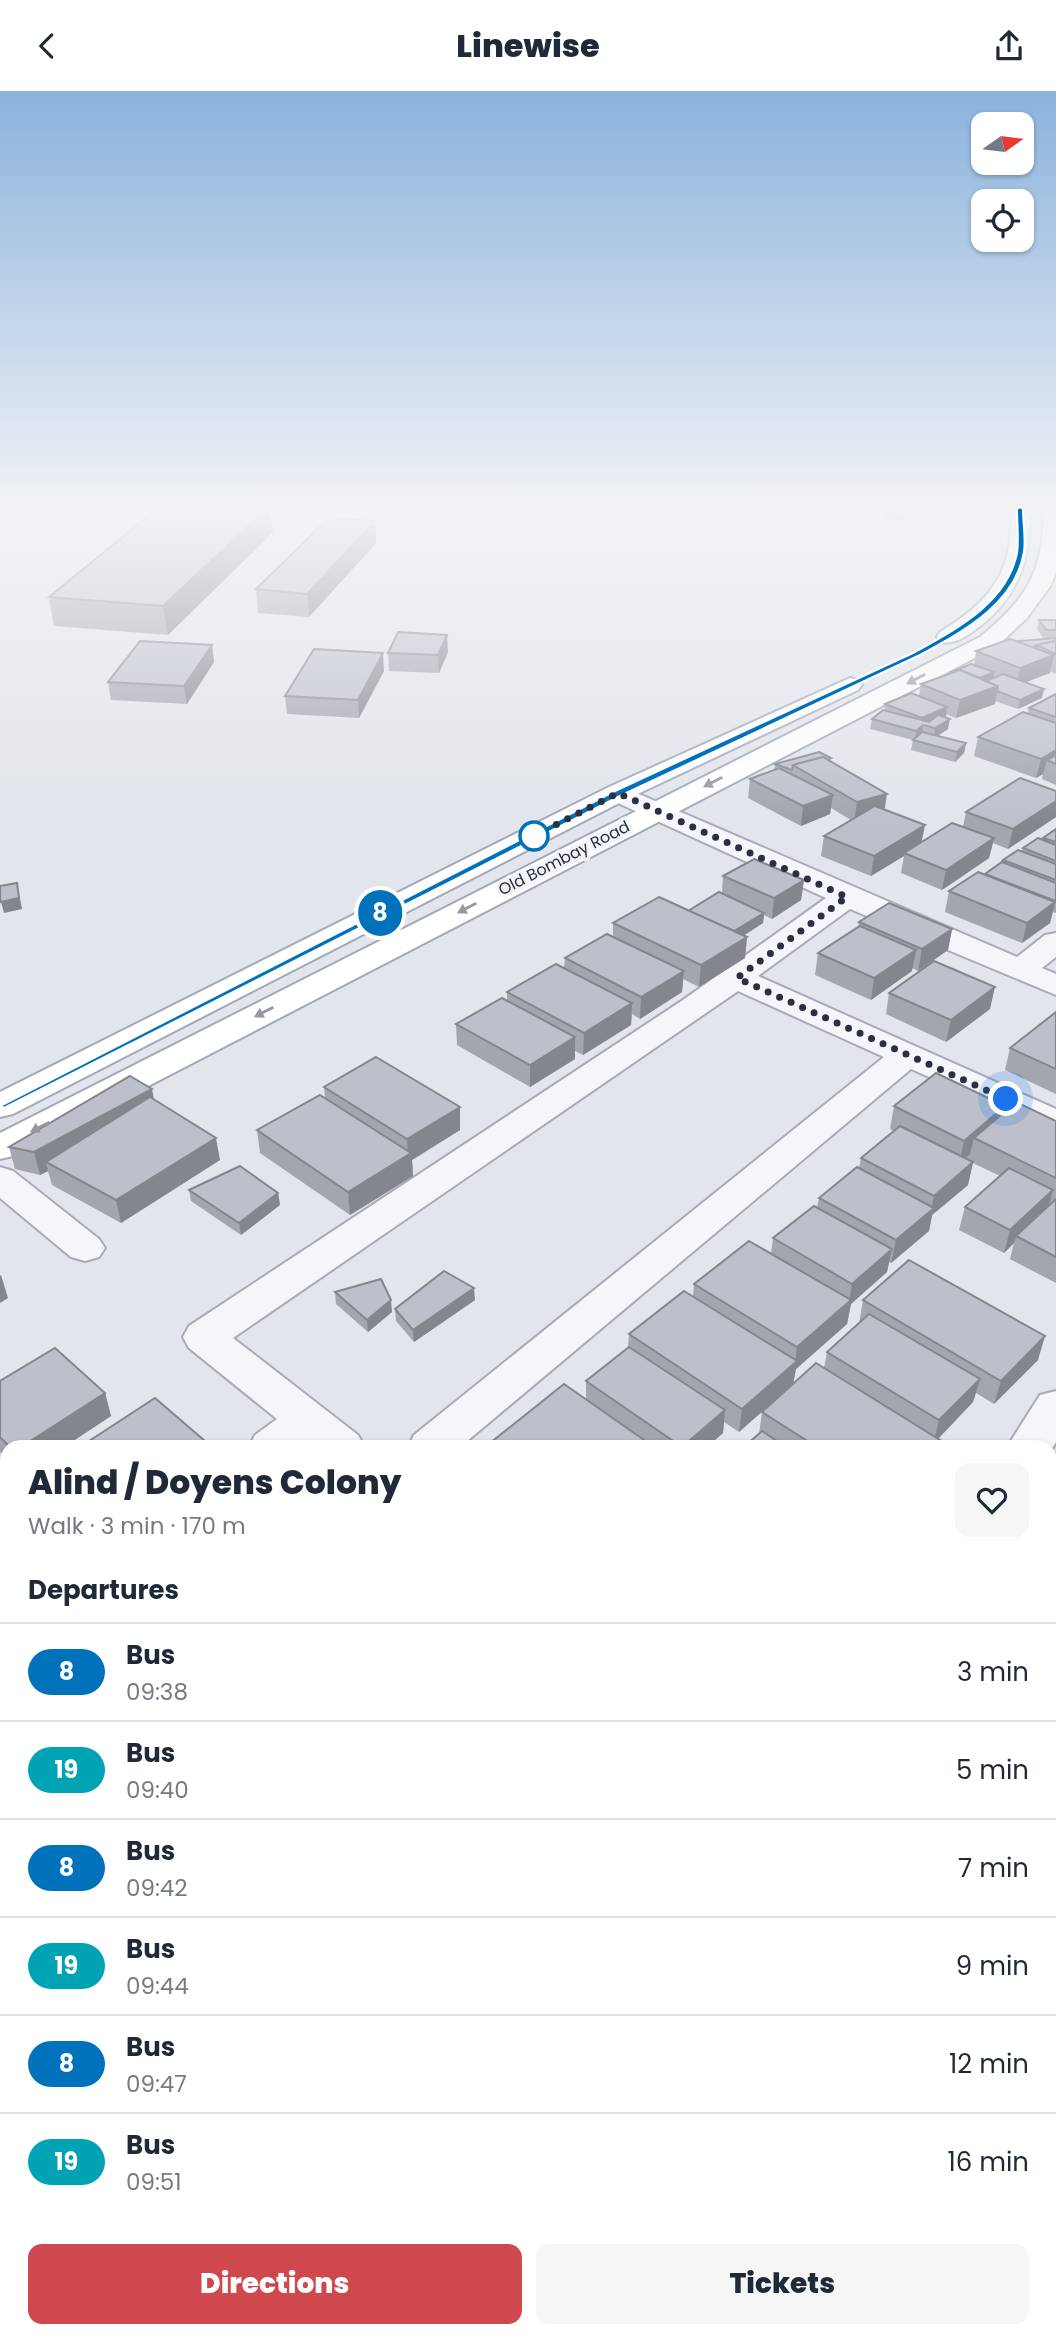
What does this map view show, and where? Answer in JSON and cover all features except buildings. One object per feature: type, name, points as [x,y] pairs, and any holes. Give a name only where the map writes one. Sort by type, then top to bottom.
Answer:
[{"type":"main road","points":[[905,659],[961,629],[979,614]]},
{"type":"main road","name":"Old Bombay Road","points":[[0,1148],[988,642],[1020,614]]},
{"type":"main road","name":"Old Bombay Road","points":[[0,1106],[618,793],[867,677]]},
{"type":"street","points":[[988,642],[1016,643]]},
{"type":"street","points":[[618,793],[847,897],[1056,985]]},
{"type":"street","points":[[333,1440],[204,1337],[737,978],[847,897]]},
{"type":"street","points":[[1021,969],[1056,943]]},
{"type":"street","points":[[737,978],[1056,1122]]},
{"type":"street","points":[[439,1440],[907,1055]]},
{"type":"street","points":[[0,1179],[85,1248]]},
{"type":"street","points":[[1034,1440],[1056,1407]]},
{"type":"street","points":[[280,1440],[307,1420]]},
{"type":"bus line","name":"8","points":[[0,1106],[618,793],[917,653],[961,629],[982,614]]},
{"type":"route","points":[[534,836],[618,793],[847,897],[737,978],[1006,1099]]}]
